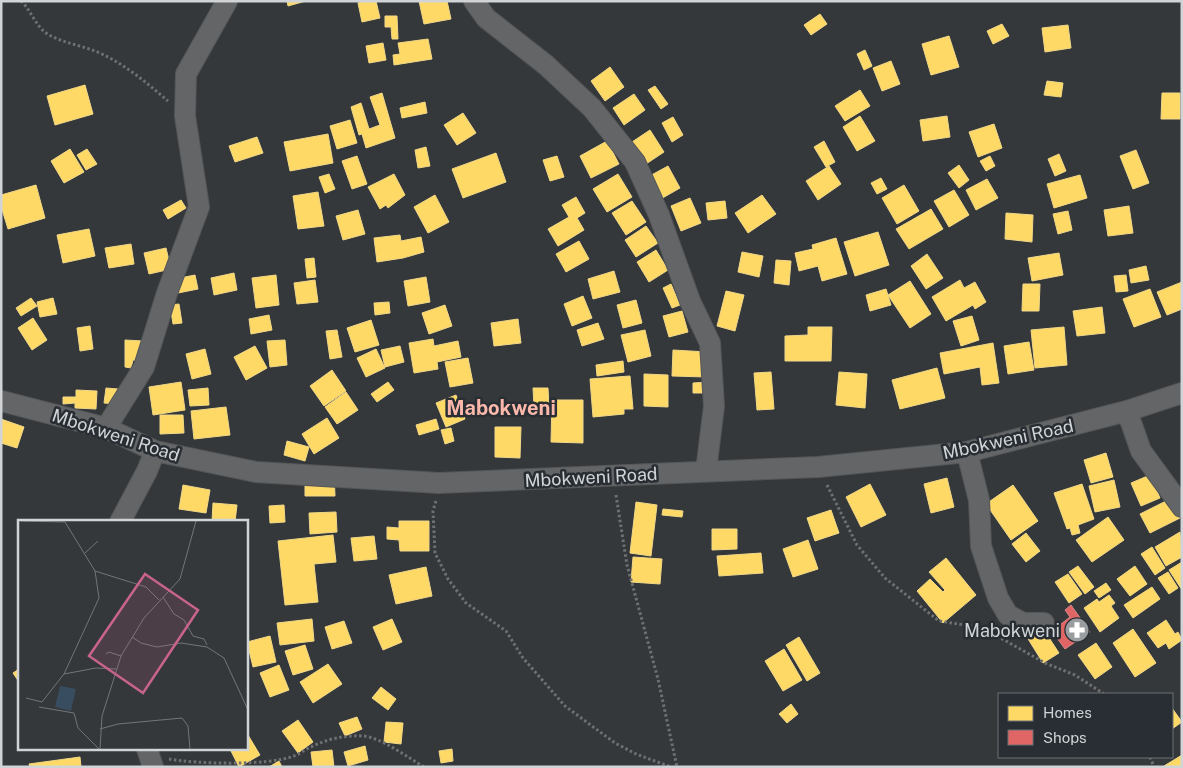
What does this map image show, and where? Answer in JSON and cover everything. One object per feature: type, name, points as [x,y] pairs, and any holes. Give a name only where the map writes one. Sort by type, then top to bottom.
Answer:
[{"type":"street","points":[[106,428],[144,367],[167,293],[199,207],[185,116],[186,74],[226,1]]},
{"type":"street","points":[[474,1],[486,18],[546,65],[592,108],[635,162],[659,215],[690,301],[710,343],[714,406],[706,471]]},
{"type":"street","name":"Mbokweni Road","points":[[1,401],[106,428],[155,451],[256,472],[440,483],[818,467],[967,452],[1127,411],[1182,393]]},
{"type":"street","points":[[1127,411],[1142,451],[1182,507]]},
{"type":"street","points":[[121,520],[147,471],[155,451]]},
{"type":"street","points":[[967,452],[979,500],[981,546],[998,598],[1008,615],[1023,623],[1044,623]]},
{"type":"path","points":[[21,1],[37,24],[49,36],[100,54],[135,72],[185,116]]},
{"type":"path","points":[[818,467],[857,546],[885,578],[939,620],[983,628],[1045,663],[1075,675],[1102,693]]},
{"type":"path","points":[[613,477],[627,565],[658,679],[677,767]]},
{"type":"path","points":[[440,483],[433,511],[435,553],[448,578],[466,603],[506,631],[523,658],[565,706],[615,743],[636,754],[671,767]]},
{"type":"path","points":[[149,757],[185,762],[235,763],[294,756],[330,738],[364,736],[394,749],[424,767]]},
{"type":"building: Homes","points":[[287,1],[306,1],[288,6]]},
{"type":"building: Homes","points":[[376,1],[380,18],[362,22],[358,3]]},
{"type":"building: Homes","points":[[419,1],[447,1],[451,19],[424,24]]},
{"type":"building: Homes","points":[[820,14],[827,24],[811,35],[804,25]]},
{"type":"building: Homes","points":[[385,16],[397,16],[398,39],[392,39],[391,27],[385,27]]},
{"type":"building: Homes","points":[[1002,24],[1009,36],[993,44],[987,31]]},
{"type":"building: Homes","points":[[1068,25],[1071,48],[1045,52],[1042,28]]},
{"type":"building: Homes","points":[[949,36],[959,67],[931,75],[922,44]]},
{"type":"building: Homes","points":[[428,39],[432,59],[394,65],[393,55],[400,54],[398,43]]},
{"type":"building: Homes","points":[[383,43],[386,60],[369,63],[366,46]]},
{"type":"building: Homes","points":[[865,50],[872,66],[864,70],[857,54]]},
{"type":"building: Homes","points":[[891,61],[900,84],[882,91],[873,68]]},
{"type":"building: Homes","points":[[610,67],[624,87],[605,101],[591,81]]},
{"type":"building: Homes","points":[[1047,81],[1063,83],[1061,97],[1044,95]]},
{"type":"building: Homes","points":[[85,85],[93,114],[55,125],[47,96]]},
{"type":"building: Homes","points":[[655,86],[668,104],[661,109],[648,90]]},
{"type":"building: Homes","points":[[860,90],[870,106],[845,121],[835,106]]},
{"type":"building: Homes","points":[[382,93],[395,138],[366,148],[362,134],[359,135],[351,107],[361,103],[369,129],[380,125],[370,97]]},
{"type":"building: Homes","points":[[1162,93],[1180,93],[1180,119],[1161,119]]},
{"type":"building: Homes","points":[[634,94],[645,110],[624,125],[613,108]]},
{"type":"building: Homes","points":[[425,102],[427,113],[402,118],[400,108]]},
{"type":"building: Homes","points":[[463,113],[476,133],[457,145],[444,125]]},
{"type":"building: Homes","points":[[860,116],[875,141],[857,151],[843,127]]},
{"type":"building: Homes","points":[[947,116],[950,137],[923,141],[920,120]]},
{"type":"building: Homes","points":[[673,117],[683,135],[672,142],[662,123]]},
{"type":"building: Homes","points":[[350,120],[357,143],[337,149],[330,126]]},
{"type":"building: Homes","points":[[994,124],[1002,148],[978,157],[969,132]]},
{"type":"building: Homes","points":[[650,130],[664,152],[643,166],[629,144]]},
{"type":"building: Homes","points":[[328,134],[333,163],[290,171],[284,142]]},
{"type":"building: Homes","points":[[257,137],[263,153],[235,162],[229,146]]},
{"type":"building: Homes","points":[[607,141],[619,164],[591,178],[580,156]]},
{"type":"building: Homes","points":[[824,141],[835,162],[826,167],[814,147]]},
{"type":"building: Homes","points":[[426,147],[430,166],[418,168],[415,150]]},
{"type":"building: Homes","points":[[70,149],[84,172],[64,183],[51,161]]},
{"type":"building: Homes","points":[[87,149],[97,164],[86,170],[77,155]]},
{"type":"building: Homes","points":[[1136,150],[1149,183],[1133,189],[1120,156]]},
{"type":"building: Homes","points":[[496,153],[506,182],[463,198],[452,169]]},
{"type":"building: Homes","points":[[1059,154],[1066,171],[1055,176],[1048,159]]},
{"type":"building: Homes","points":[[357,156],[367,184],[352,189],[342,161]]},
{"type":"building: Homes","points":[[557,156],[564,177],[550,181],[543,160]]},
{"type":"building: Homes","points":[[990,156],[995,166],[986,171],[980,161]]},
{"type":"building: Homes","points":[[959,165],[969,180],[959,188],[948,173]]},
{"type":"building: Homes","points":[[668,166],[680,188],[659,200],[646,178]]},
{"type":"building: Homes","points":[[829,166],[841,184],[818,200],[806,181]]},
{"type":"building: Homes","points":[[329,174],[335,189],[325,193],[319,177]]},
{"type":"building: Homes","points":[[394,174],[405,195],[388,208],[386,205],[380,209],[368,187]]},
{"type":"building: Homes","points":[[618,174],[632,197],[607,212],[593,189]]},
{"type":"building: Homes","points":[[1080,175],[1087,198],[1054,208],[1047,184]]},
{"type":"building: Homes","points":[[881,178],[887,189],[877,194],[871,183]]},
{"type":"building: Homes","points":[[987,179],[998,198],[976,210],[966,190]]},
{"type":"building: Homes","points":[[36,185],[45,218],[8,229],[1,206],[1,195]]},
{"type":"building: Homes","points":[[904,185],[919,211],[897,224],[882,198]]},
{"type":"building: Homes","points":[[954,190],[969,215],[949,227],[934,201]]},
{"type":"building: Homes","points":[[318,192],[324,226],[298,229],[293,196]]},
{"type":"building: Homes","points":[[435,195],[449,222],[428,233],[414,207]]},
{"type":"building: Homes","points":[[762,195],[776,214],[748,233],[735,213]]},
{"type":"building: Homes","points":[[576,197],[585,213],[577,218],[584,230],[558,246],[548,229],[569,217],[562,205]]},
{"type":"building: Homes","points":[[690,198],[701,223],[681,231],[671,206]]},
{"type":"building: Homes","points":[[181,200],[186,208],[168,219],[163,210]]},
{"type":"building: Homes","points":[[632,201],[646,222],[626,235],[612,213]]},
{"type":"building: Homes","points":[[725,201],[727,218],[708,220],[706,203]]},
{"type":"building: Homes","points":[[1129,206],[1133,233],[1108,236],[1104,210]]},
{"type":"building: Homes","points":[[931,209],[943,229],[909,249],[896,229]]},
{"type":"building: Homes","points":[[358,210],[365,234],[343,240],[336,216]]},
{"type":"building: Homes","points":[[1068,211],[1072,230],[1058,234],[1053,214]]},
{"type":"building: Homes","points":[[1006,213],[1033,215],[1032,242],[1005,239]]},
{"type":"building: Homes","points":[[646,226],[658,243],[636,257],[625,240]]},
{"type":"building: Homes","points":[[89,229],[95,256],[63,263],[57,235]]},
{"type":"building: Homes","points":[[878,232],[889,265],[855,276],[844,242]]},
{"type":"building: Homes","points":[[400,235],[401,241],[421,237],[424,252],[377,262],[374,238]]},
{"type":"building: Homes","points":[[836,238],[847,274],[822,281],[818,266],[799,271],[795,253],[813,249],[812,245]]},
{"type":"building: Homes","points":[[579,241],[589,259],[566,272],[556,254]]},
{"type":"building: Homes","points":[[131,244],[134,264],[109,268],[105,248]]},
{"type":"building: Homes","points":[[166,248],[171,269],[149,274],[144,253]]},
{"type":"building: Homes","points":[[656,250],[668,270],[649,282],[637,262]]},
{"type":"building: Homes","points":[[742,252],[763,256],[759,277],[738,272]]},
{"type":"building: Homes","points":[[1059,253],[1063,275],[1032,281],[1028,258]]},
{"type":"building: Homes","points":[[927,254],[943,278],[926,289],[911,266]]},
{"type":"building: Homes","points":[[314,258],[316,277],[307,278],[305,259]]},
{"type":"building: Homes","points":[[776,260],[791,261],[789,285],[774,283]]},
{"type":"building: Homes","points":[[1146,266],[1149,280],[1131,283],[1129,270]]},
{"type":"building: Homes","points":[[614,271],[620,292],[593,299],[588,279]]},
{"type":"building: Homes","points":[[234,273],[237,290],[214,295],[211,278]]},
{"type":"building: Homes","points":[[195,275],[198,289],[178,293],[175,279]]},
{"type":"building: Homes","points":[[276,275],[279,305],[256,308],[252,278]]},
{"type":"building: Homes","points":[[1126,275],[1128,291],[1116,292],[1114,276]]},
{"type":"building: Homes","points":[[426,277],[430,302],[408,306],[404,281]]},
{"type":"building: Homes","points":[[315,280],[318,302],[297,304],[294,283]]},
{"type":"building: Homes","points":[[960,280],[964,288],[975,282],[986,302],[975,309],[973,305],[946,321],[932,297]]},
{"type":"building: Homes","points":[[910,281],[931,314],[910,328],[888,295]]},
{"type":"building: Homes","points":[[1182,282],[1182,309],[1167,315],[1157,292]]},
{"type":"building: Homes","points":[[671,284],[680,305],[672,308],[663,288]]},
{"type":"building: Homes","points":[[1023,284],[1040,284],[1039,311],[1022,311]]},
{"type":"building: Homes","points":[[886,289],[891,305],[870,311],[866,295]]},
{"type":"building: Homes","points":[[1150,289],[1161,317],[1134,327],[1123,299]]},
{"type":"building: Homes","points":[[726,291],[744,295],[735,331],[717,326]]},
{"type":"building: Homes","points":[[583,296],[592,318],[572,326],[564,304]]},
{"type":"building: Homes","points":[[31,298],[37,306],[21,316],[16,308]]},
{"type":"building: Homes","points":[[53,298],[57,314],[40,317],[37,302]]},
{"type":"building: Homes","points":[[636,300],[642,323],[623,328],[617,305]]},
{"type":"building: Homes","points":[[389,302],[390,313],[375,315],[374,303]]},
{"type":"building: Homes","points":[[179,304],[182,323],[173,324],[170,305]]},
{"type":"building: Homes","points":[[445,305],[452,326],[429,334],[422,313]]},
{"type":"building: Homes","points":[[1102,307],[1105,333],[1077,336],[1073,311]]},
{"type":"building: Homes","points":[[682,311],[688,332],[669,337],[663,316]]},
{"type":"building: Homes","points":[[269,315],[272,330],[251,334],[249,319]]},
{"type":"building: Homes","points":[[972,316],[979,340],[961,346],[953,321]]},
{"type":"building: Homes","points":[[33,318],[47,340],[32,350],[18,328]]},
{"type":"building: Homes","points":[[518,319],[521,343],[494,346],[491,323]]},
{"type":"building: Homes","points":[[371,320],[379,345],[355,352],[347,328]]},
{"type":"building: Homes","points":[[598,323],[604,339],[582,346],[577,330]]},
{"type":"building: Homes","points":[[90,326],[93,349],[80,351],[77,328]]},
{"type":"building: Homes","points":[[808,327],[832,327],[831,361],[785,361],[785,336],[808,335]]},
{"type":"building: Homes","points":[[1064,327],[1067,365],[1035,368],[1031,330]]},
{"type":"building: Homes","points":[[337,330],[342,357],[330,359],[326,331]]},
{"type":"building: Homes","points":[[645,330],[651,356],[628,362],[621,335]]},
{"type":"building: Homes","points":[[433,339],[434,346],[458,341],[461,357],[437,362],[438,369],[414,373],[409,343]]},
{"type":"building: Homes","points":[[125,340],[143,341],[142,361],[133,360],[131,368],[125,367]]},
{"type":"building: Homes","points":[[285,340],[287,365],[270,367],[267,341]]},
{"type":"building: Homes","points":[[1029,342],[1034,370],[1008,374],[1004,346]]},
{"type":"building: Homes","points":[[993,343],[999,383],[982,385],[980,367],[944,374],[940,353]]},
{"type":"building: Homes","points":[[255,346],[267,368],[246,380],[234,357]]},
{"type":"building: Homes","points":[[400,346],[404,362],[385,367],[381,350]]},
{"type":"building: Homes","points":[[205,349],[211,374],[192,379],[186,354]]},
{"type":"building: Homes","points":[[376,349],[385,368],[366,377],[357,358]]},
{"type":"building: Homes","points":[[673,350],[707,352],[706,377],[672,376]]},
{"type":"building: Homes","points":[[468,358],[473,383],[450,387],[445,362]]},
{"type":"building: Homes","points":[[623,361],[624,372],[597,376],[596,365]]},
{"type":"building: Homes","points":[[937,368],[945,398],[900,409],[892,380]]},
{"type":"building: Homes","points":[[332,370],[346,391],[324,406],[310,386]]},
{"type":"building: Homes","points":[[771,372],[774,409],[757,410],[754,373]]},
{"type":"building: Homes","points":[[839,372],[867,374],[865,408],[836,405]]},
{"type":"building: Homes","points":[[644,374],[668,375],[668,407],[644,406]]},
{"type":"building: Homes","points":[[630,376],[633,409],[624,409],[624,414],[593,417],[590,379]]},
{"type":"building: Homes","points":[[181,382],[185,410],[153,415],[149,387]]},
{"type":"building: Homes","points":[[388,382],[394,390],[377,402],[371,394]]},
{"type":"building: Homes","points":[[708,382],[709,393],[693,393],[693,383]]},
{"type":"building: Homes","points":[[106,388],[118,389],[116,404],[104,403]]},
{"type":"building: Homes","points":[[208,388],[209,405],[190,406],[188,390]]},
{"type":"building: Homes","points":[[533,388],[548,388],[549,406],[534,406]]},
{"type":"building: Homes","points":[[76,390],[97,391],[96,409],[75,408],[75,403],[63,404],[63,397],[76,397]]},
{"type":"building: Homes","points":[[346,392],[358,410],[337,424],[325,407]]},
{"type":"building: Homes","points":[[456,395],[465,419],[446,427],[436,403]]},
{"type":"building: Homes","points":[[552,400],[583,400],[583,443],[551,442]]},
{"type":"building: Homes","points":[[226,407],[230,435],[194,439],[191,411]]},
{"type":"building: Homes","points":[[160,415],[183,415],[184,433],[160,434]]},
{"type":"building: Homes","points":[[327,418],[339,438],[314,454],[302,434]]},
{"type":"building: Homes","points":[[1,419],[24,427],[17,448],[1,443]]},
{"type":"building: Homes","points":[[436,419],[439,429],[419,435],[416,425]]},
{"type":"building: Homes","points":[[495,427],[521,427],[520,458],[495,457]]},
{"type":"building: Homes","points":[[451,428],[454,441],[445,444],[441,430]]},
{"type":"building: Homes","points":[[287,441],[309,447],[305,461],[284,455]]},
{"type":"building: Homes","points":[[1106,453],[1113,477],[1091,483],[1084,460]]},
{"type":"building: Homes","points":[[305,473],[334,473],[335,496],[305,496]]},
{"type":"building: Homes","points":[[1150,475],[1160,498],[1141,506],[1131,483]]},
{"type":"building: Homes","points":[[947,478],[954,507],[931,513],[924,484]]},
{"type":"building: Homes","points":[[1114,480],[1120,507],[1095,512],[1089,486]]},
{"type":"building: Homes","points":[[870,484],[886,515],[861,527],[846,497]]},
{"type":"building: Homes","points":[[1082,484],[1094,519],[1078,525],[1080,533],[1072,535],[1070,528],[1067,529],[1054,493]]},
{"type":"building: Homes","points":[[183,485],[210,490],[206,513],[179,509]]},
{"type":"building: Homes","points":[[1013,485],[1038,521],[1011,540],[986,504]]},
{"type":"building: Homes","points":[[1170,499],[1180,518],[1150,533],[1140,514]]},
{"type":"building: Homes","points":[[636,502],[657,505],[651,556],[630,553]]},
{"type":"building: Homes","points":[[213,503],[237,505],[235,520],[212,520]]},
{"type":"building: Homes","points":[[284,505],[285,522],[270,523],[269,506]]},
{"type":"building: Homes","points":[[663,509],[683,511],[682,517],[662,515]]},
{"type":"building: Homes","points":[[831,510],[839,533],[815,541],[807,518]]},
{"type":"building: Homes","points":[[336,512],[337,532],[310,534],[309,513]]},
{"type":"building: Homes","points":[[1108,517],[1124,540],[1092,562],[1076,540]]},
{"type":"building: Homes","points":[[399,521],[429,521],[429,551],[400,551],[399,540],[387,539],[387,527],[399,528]]},
{"type":"building: Homes","points":[[712,529],[737,529],[737,549],[712,550]]},
{"type":"building: Homes","points":[[1180,532],[1182,557],[1166,566],[1155,547]]},
{"type":"building: Homes","points":[[1026,533],[1040,551],[1026,562],[1012,544]]},
{"type":"building: Homes","points":[[333,535],[336,562],[314,564],[318,602],[285,605],[278,541]]},
{"type":"building: Homes","points":[[374,536],[377,559],[354,561],[351,538]]},
{"type":"building: Homes","points":[[808,540],[818,569],[793,577],[783,549]]},
{"type":"building: Homes","points":[[1152,547],[1165,568],[1155,575],[1141,554]]},
{"type":"building: Homes","points":[[761,553],[763,573],[719,576],[717,556]]},
{"type":"building: Homes","points":[[633,557],[662,559],[660,584],[631,582]]},
{"type":"building: Homes","points":[[946,558],[976,595],[943,623],[917,591],[930,579],[943,592],[945,590],[929,572]]},
{"type":"building: Homes","points":[[1182,562],[1182,590],[1169,570]]},
{"type":"building: Homes","points":[[1078,566],[1094,587],[1085,594],[1069,572]]},
{"type":"building: Homes","points":[[1135,566],[1147,584],[1130,596],[1117,579]]},
{"type":"building: Homes","points":[[426,567],[432,596],[396,604],[389,575]]},
{"type":"building: Homes","points":[[1168,572],[1178,588],[1169,594],[1158,578]]},
{"type":"building: Homes","points":[[1068,574],[1082,594],[1069,603],[1055,582]]},
{"type":"building: Homes","points":[[1106,583],[1111,590],[1099,598],[1094,591]]},
{"type":"building: Homes","points":[[1152,587],[1160,599],[1133,618],[1124,605]]},
{"type":"building: Homes","points":[[1109,595],[1115,603],[1111,606],[1119,618],[1100,632],[1084,608],[1097,599],[1099,602]]},
{"type":"building: Homes","points":[[312,619],[314,641],[280,645],[277,623]]},
{"type":"building: Homes","points":[[392,619],[402,642],[383,650],[373,627]]},
{"type":"building: Homes","points":[[1166,620],[1175,634],[1178,632],[1182,640],[1169,649],[1166,643],[1158,648],[1147,633]]},
{"type":"building: Homes","points":[[344,621],[352,643],[332,649],[325,627]]},
{"type":"building: Homes","points":[[1040,624],[1059,653],[1043,663],[1025,634]]},
{"type":"building: Homes","points":[[1133,629],[1156,663],[1135,677],[1113,643]]},
{"type":"building: Homes","points":[[270,636],[276,662],[253,667],[248,642]]},
{"type":"building: Homes","points":[[799,637],[820,673],[807,681],[786,645]]},
{"type":"building: Homes","points":[[1096,643],[1112,667],[1095,679],[1078,655]]},
{"type":"building: Homes","points":[[305,645],[313,669],[293,675],[285,651]]},
{"type":"building: Homes","points":[[784,649],[802,680],[783,691],[765,661]]},
{"type":"building: Homes","points":[[328,664],[342,684],[313,703],[300,682]]},
{"type":"building: Homes","points":[[279,665],[289,690],[270,697],[260,673]]},
{"type":"building: Homes","points":[[18,670],[18,680],[13,673]]},
{"type":"building: Homes","points":[[381,687],[396,699],[388,710],[372,698]]},
{"type":"building: Homes","points":[[791,704],[798,714],[787,723],[779,714]]},
{"type":"building: Homes","points":[[1173,709],[1182,722],[1173,728]]},
{"type":"building: Homes","points":[[357,717],[362,729],[345,736],[339,723]]},
{"type":"building: Homes","points":[[298,720],[313,742],[298,753],[282,731]]},
{"type":"building: Homes","points":[[386,722],[403,723],[401,744],[384,742]]},
{"type":"building: Homes","points":[[248,735],[260,755],[239,767],[230,750],[248,750]]},
{"type":"building: Homes","points":[[365,746],[368,760],[348,766],[344,752]]},
{"type":"building: Homes","points":[[452,749],[453,761],[441,763],[439,751]]},
{"type":"building: Homes","points":[[332,750],[334,767],[313,767],[311,752]]},
{"type":"building: Homes","points":[[1182,755],[1182,767],[1164,767],[1164,766]]},
{"type":"building: Homes","points":[[80,757],[81,767],[30,767],[29,764]]},
{"type":"building: Homes","points":[[279,761],[282,767],[269,767]]},
{"type":"building: Shops","points":[[1071,605],[1090,632],[1065,649],[1052,631],[1070,617],[1065,610]]},
{"type":"place","name":"Mabokweni","points":[[1077,630]]},
{"type":"district","name":"Mabokweni","points":[[501,408]]}]
